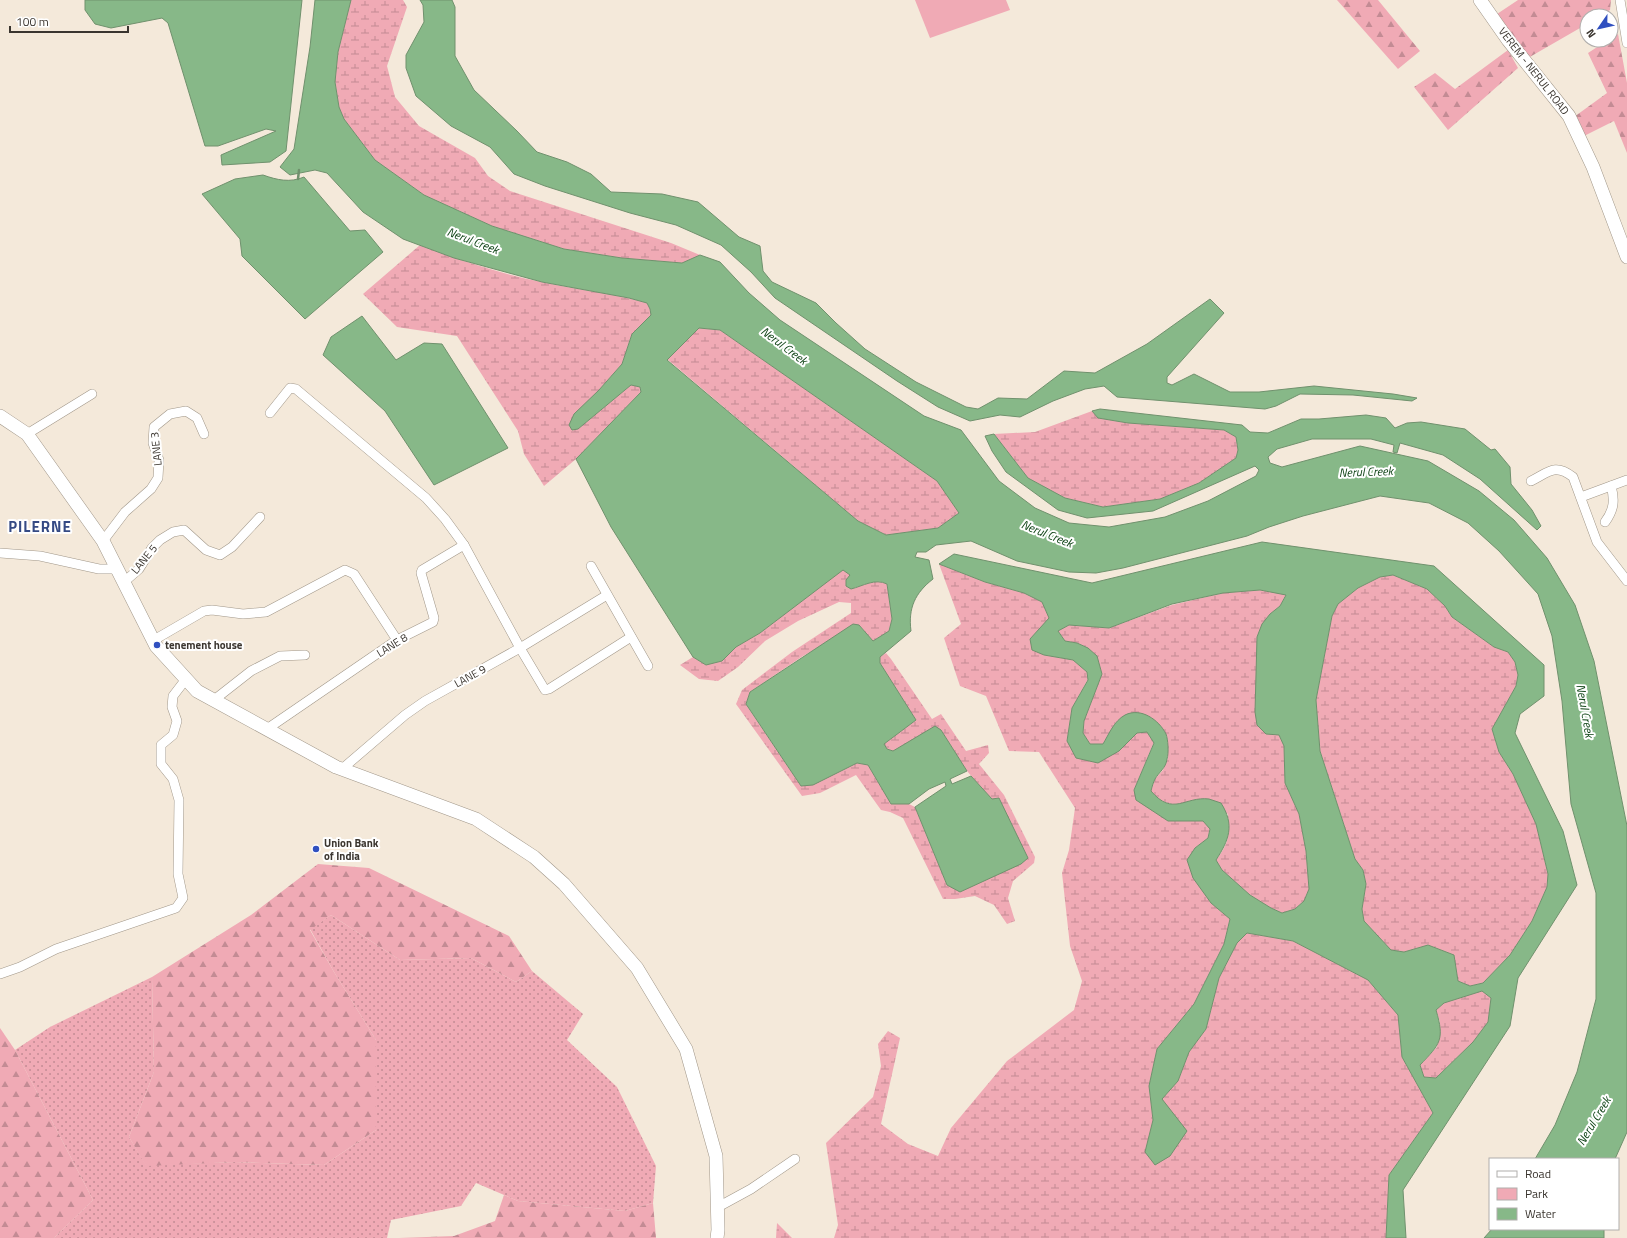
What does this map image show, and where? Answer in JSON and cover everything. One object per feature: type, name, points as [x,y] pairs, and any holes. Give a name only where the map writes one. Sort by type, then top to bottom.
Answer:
[{"type":"main road","name":"VEREM - NERUL ROAD","points":[[1480,0],[1508,40],[1569,116],[1593,167],[1627,257]]},
{"type":"main road","points":[[0,416],[27,434],[103,541],[156,646],[197,691],[342,769],[476,819],[527,853],[564,884],[637,968],[686,1049],[716,1156],[718,1207],[717,1238]]},
{"type":"street","points":[[1620,0],[1627,43]]},
{"type":"street","points":[[270,413],[290,388],[296,389],[426,498],[445,519],[464,545],[542,687],[547,690],[631,637]]},
{"type":"street","points":[[27,434],[92,394]]},
{"type":"street","name":"LANE 3","points":[[103,541],[125,512],[151,489],[158,478],[159,460],[153,443],[154,427],[170,414],[186,411],[197,418],[204,434]]},
{"type":"street","points":[[1531,481],[1553,469],[1564,470],[1573,477],[1597,542],[1627,581]]},
{"type":"street","points":[[1580,497],[1627,480]]},
{"type":"street","points":[[1605,522],[1614,505],[1614,497],[1611,486]]},
{"type":"street","name":"LANE 5","points":[[124,582],[139,569],[156,544],[173,532],[184,530],[206,550],[220,555],[232,547],[260,517]]},
{"type":"street","name":"LANE 8","points":[[267,729],[397,640],[433,622],[434,618],[420,574],[422,570],[464,545]]},
{"type":"street","points":[[0,553],[40,556],[99,569],[117,569]]},
{"type":"street","points":[[591,566],[648,666]]},
{"type":"street","points":[[154,640],[204,611],[212,610],[244,614],[266,612],[345,570],[354,574],[397,640]]},
{"type":"street","name":"LANE 9","points":[[342,769],[405,715],[425,701],[520,648],[607,595]]},
{"type":"street","points":[[214,700],[251,671],[280,656],[305,656]]},
{"type":"street","points":[[0,974],[20,967],[56,949],[176,908],[184,898],[178,874],[179,800],[174,779],[161,764],[161,745],[173,735],[177,721],[172,708],[173,696],[186,679]]},
{"type":"street","points":[[718,1207],[751,1189],[795,1159]]},
{"type":"green space","points":[[351,0],[403,0],[407,7],[387,66],[395,97],[419,126],[475,158],[488,176],[510,191],[671,243],[700,255],[683,263],[622,258],[564,249],[492,226],[424,195],[375,160],[344,119],[339,107],[335,81],[338,52]]},
{"type":"green space","points":[[915,0],[1006,0],[1010,10],[930,38]]},
{"type":"green space","points":[[1337,0],[1378,0],[1420,51],[1398,69]]},
{"type":"green space","points":[[1518,0],[1611,0],[1610,8],[1579,8],[1579,29],[1528,58],[1497,14]]},
{"type":"green space","points":[[1619,39],[1627,83],[1627,153],[1614,121],[1584,136],[1574,117],[1607,93],[1588,53],[1596,48],[1619,48]]},
{"type":"green space","points":[[1508,50],[1518,68],[1448,130],[1414,87],[1435,73],[1455,89]]},
{"type":"green space","points":[[420,245],[511,275],[647,303],[651,315],[632,334],[622,364],[599,390],[578,429],[631,385],[640,387],[641,392],[576,459],[544,486],[524,454],[518,431],[457,336],[397,327],[363,294]]},
{"type":"green space","points":[[699,328],[720,330],[937,481],[959,513],[938,528],[886,535],[858,521],[667,359]]},
{"type":"green space","points":[[1092,411],[1099,418],[1128,423],[1224,430],[1236,437],[1238,450],[1236,458],[1199,483],[1160,499],[1103,507],[1065,498],[1028,478],[994,434],[1035,432]]},
{"type":"green space","points":[[939,564],[985,582],[1024,593],[1042,602],[1050,618],[1030,639],[1044,655],[1073,660],[1087,672],[1088,679],[1072,708],[1067,741],[1119,751],[1137,733],[1147,732],[1154,742],[1134,790],[1168,821],[1203,821],[1210,828],[1208,838],[1195,848],[1211,903],[1230,919],[1224,944],[1194,1004],[1157,1049],[1149,1086],[1153,1120],[1145,1152],[1162,1099],[1178,1081],[1189,1052],[1206,1029],[1219,978],[1237,943],[1247,933],[1293,941],[1368,980],[1398,1015],[1402,1057],[1433,1113],[1389,1175],[1386,1238],[834,1238],[838,1225],[826,1143],[873,1097],[881,1066],[878,1044],[888,1031],[900,1038],[881,1124],[908,1144],[938,1156],[951,1128],[1007,1061],[1074,1010],[1082,981],[1070,946],[1062,873],[1069,850],[1075,808],[1039,752],[1009,751],[986,696],[960,686],[944,638],[961,624]]},
{"type":"green space","points":[[843,569],[850,575],[851,589],[874,582],[883,582],[887,584],[892,619],[889,631],[873,641],[859,625],[803,656],[750,692],[746,704],[801,786],[813,784],[857,763],[868,765],[891,804],[909,804],[915,807],[947,885],[992,800],[967,771],[941,730],[893,751],[887,749],[884,744],[916,720],[880,663],[880,657],[886,653],[932,719],[941,714],[966,751],[988,745],[989,753],[979,764],[1004,795],[1035,857],[1034,863],[1013,881],[1008,898],[1015,921],[1007,924],[994,905],[975,896],[943,899],[903,818],[881,810],[856,775],[820,793],[802,796],[736,704],[742,690],[792,652],[851,613],[851,603],[839,602],[798,621],[765,641],[738,667],[718,681],[699,679],[680,665],[693,657],[706,665],[722,661],[736,647],[760,633]]},
{"type":"green space","points":[[1393,575],[1427,589],[1445,606],[1452,617],[1494,647],[1508,652],[1515,662],[1518,675],[1516,686],[1492,729],[1499,752],[1513,774],[1536,824],[1548,874],[1547,887],[1532,921],[1510,955],[1483,983],[1470,986],[1458,981],[1454,955],[1428,945],[1404,952],[1391,950],[1364,921],[1362,909],[1366,884],[1363,870],[1355,859],[1320,751],[1316,700],[1332,616],[1338,604],[1358,588],[1380,577]]},
{"type":"green space","points":[[1260,590],[1286,594],[1280,606],[1270,614],[1279,735],[1284,746],[1285,783],[1299,814],[1306,851],[1309,889],[1304,901],[1295,909],[1282,913],[1250,895],[1222,870],[1216,860],[1224,848],[1228,838],[1228,814],[1197,800],[1184,804],[1171,804],[1159,800],[1151,791],[1155,779],[1163,770],[1168,758],[1167,735],[1116,722],[1103,744],[1090,744],[1083,733],[1084,721],[1102,674],[1097,657],[1088,648],[1077,643],[1065,641],[1058,631],[1069,625],[1109,628],[1172,605],[1223,593]]},
{"type":"green space","points":[[318,864],[369,868],[509,936],[532,971],[516,982],[471,958],[400,960],[331,915],[310,930],[376,1040],[376,1130],[324,1165],[235,1162],[146,1166],[129,1137],[154,1072],[152,977],[251,915]]},
{"type":"green space","points":[[331,915],[400,960],[471,958],[516,982],[532,971],[583,1014],[567,1040],[617,1087],[656,1166],[653,1203],[625,1211],[518,1201],[476,1183],[461,1206],[391,1220],[387,1238],[54,1238],[93,1200],[15,1050],[50,1027],[152,977],[154,1072],[129,1137],[146,1165],[235,1162],[324,1165],[376,1130],[376,1040],[334,972],[310,929]]},
{"type":"green space","points":[[1482,991],[1491,998],[1488,1022],[1473,1042],[1436,1078],[1424,1077],[1420,1065],[1437,1047],[1440,1022],[1436,1010],[1444,1003]]},
{"type":"green space","points":[[0,1028],[15,1050],[93,1200],[54,1238],[0,1238]]},
{"type":"green space","points":[[504,1195],[518,1201],[625,1211],[653,1203],[656,1238],[399,1238],[454,1236],[495,1221]]},
{"type":"green space","points":[[777,1223],[792,1238],[776,1238]]},
{"type":"water","points":[[85,0],[302,0],[286,151],[270,162],[222,165],[221,155],[276,131],[266,129],[218,146],[205,146],[168,23],[162,18],[111,28],[95,24],[85,10]]},
{"type":"water","name":"Nerul Creek","points":[[315,0],[351,0],[338,52],[335,82],[339,107],[344,119],[375,160],[424,195],[492,226],[564,249],[622,258],[682,263],[700,255],[720,262],[749,293],[780,320],[924,416],[961,430],[999,481],[1035,508],[1069,523],[1109,527],[1165,517],[1208,501],[1256,476],[1259,470],[1255,466],[1153,511],[1087,518],[1058,510],[1006,472],[992,451],[985,436],[994,434],[1028,478],[1065,498],[1103,507],[1160,499],[1199,483],[1236,458],[1238,450],[1236,437],[1224,430],[1128,423],[1098,418],[1092,411],[1100,409],[1242,425],[1250,432],[1268,433],[1301,419],[1366,415],[1386,418],[1395,428],[1407,423],[1421,422],[1465,429],[1491,450],[1495,449],[1510,467],[1511,484],[1532,510],[1541,526],[1537,530],[1480,479],[1443,455],[1400,443],[1397,453],[1393,452],[1394,445],[1371,439],[1312,439],[1277,449],[1268,457],[1270,463],[1282,467],[1360,446],[1428,461],[1479,491],[1514,520],[1547,558],[1575,605],[1594,661],[1627,826],[1627,1132],[1615,1158],[1536,1158],[1555,1125],[1577,1072],[1596,999],[1596,893],[1571,804],[1562,701],[1552,636],[1538,594],[1499,551],[1468,523],[1429,503],[1380,496],[1303,516],[1247,536],[1123,568],[1096,573],[1069,572],[1017,561],[971,541],[936,545],[926,552],[917,552],[915,557],[929,560],[933,579],[917,596],[914,602],[910,623],[911,631],[880,657],[880,663],[916,720],[884,744],[887,749],[893,751],[935,726],[941,730],[967,771],[950,779],[952,784],[971,776],[992,799],[999,798],[1028,858],[1021,864],[960,892],[947,885],[915,807],[946,786],[945,782],[929,789],[909,804],[891,804],[868,765],[857,763],[813,785],[801,786],[746,704],[750,692],[853,624],[859,625],[873,641],[889,631],[892,619],[887,584],[882,582],[874,582],[851,589],[846,586],[846,580],[850,575],[843,570],[760,633],[736,647],[722,661],[706,665],[693,657],[611,527],[576,459],[641,392],[640,387],[631,385],[578,429],[572,430],[569,425],[574,414],[599,390],[622,364],[632,334],[651,315],[647,303],[629,298],[542,282],[454,258],[403,239],[363,212],[327,173],[315,170],[290,175],[280,167],[294,149],[310,47]],"holes":[[[699,328],[720,330],[937,481],[959,513],[938,528],[886,535],[858,521],[667,360]]]},
{"type":"water","points":[[420,0],[452,0],[455,7],[455,56],[474,90],[537,152],[567,162],[591,174],[611,192],[662,194],[698,202],[739,237],[760,246],[763,271],[772,282],[816,303],[865,349],[916,382],[966,407],[978,409],[998,398],[1027,399],[1064,371],[1095,373],[1147,344],[1210,299],[1224,313],[1167,377],[1167,383],[1172,385],[1194,374],[1230,392],[1259,392],[1314,386],[1417,398],[1412,401],[1353,395],[1300,394],[1276,406],[1265,409],[1117,397],[1104,386],[1085,389],[1053,401],[1020,417],[1000,415],[970,421],[938,407],[775,298],[751,272],[721,245],[676,225],[630,213],[545,186],[514,174],[490,147],[451,126],[416,96],[406,68],[406,55],[424,22],[423,5]]},
{"type":"water","points":[[263,175],[284,180],[294,180],[304,177],[350,231],[365,230],[383,252],[305,319],[242,256],[240,239],[202,194],[235,179]]},
{"type":"water","points":[[362,316],[396,360],[424,343],[442,344],[508,448],[434,485],[385,411],[323,355],[331,337]]},
{"type":"water","points":[[1262,542],[1434,566],[1544,665],[1544,696],[1520,714],[1515,733],[1563,831],[1577,885],[1518,978],[1510,1026],[1403,1190],[1406,1238],[1386,1238],[1389,1175],[1433,1113],[1402,1057],[1398,1015],[1368,980],[1293,941],[1247,933],[1237,943],[1219,978],[1206,1029],[1189,1052],[1178,1081],[1162,1099],[1187,1131],[1170,1156],[1155,1165],[1145,1152],[1153,1120],[1149,1086],[1157,1049],[1194,1004],[1224,944],[1230,919],[1211,903],[1193,878],[1187,860],[1195,848],[1208,838],[1210,829],[1203,821],[1168,821],[1136,800],[1134,790],[1154,743],[1147,732],[1137,733],[1119,751],[1098,763],[1076,758],[1067,741],[1072,708],[1088,680],[1087,672],[1073,660],[1044,655],[1032,650],[1030,639],[1049,618],[1042,602],[1024,593],[985,582],[939,564],[954,554],[1092,583]],"holes":[[[1393,575],[1427,589],[1445,606],[1452,617],[1494,647],[1508,652],[1515,662],[1518,675],[1516,686],[1492,729],[1499,752],[1513,774],[1536,824],[1548,874],[1547,887],[1532,921],[1510,955],[1483,983],[1470,986],[1458,981],[1454,955],[1428,945],[1404,952],[1391,950],[1364,921],[1362,909],[1366,884],[1363,870],[1355,859],[1320,751],[1316,700],[1332,616],[1338,604],[1358,588],[1380,577]],[[1260,590],[1286,595],[1280,606],[1270,614],[1262,624],[1257,637],[1255,712],[1257,725],[1266,734],[1279,735],[1284,746],[1285,783],[1299,814],[1306,851],[1309,889],[1304,901],[1295,909],[1282,913],[1250,895],[1222,870],[1216,860],[1224,846],[1229,832],[1228,818],[1221,803],[1209,799],[1193,800],[1179,804],[1166,803],[1159,799],[1151,791],[1155,779],[1165,765],[1168,753],[1166,734],[1159,724],[1149,716],[1131,713],[1125,715],[1115,724],[1103,744],[1090,744],[1083,733],[1084,721],[1102,674],[1097,656],[1088,648],[1077,643],[1065,641],[1058,631],[1069,625],[1109,628],[1172,604],[1223,593]],[[1482,991],[1491,998],[1488,1022],[1473,1042],[1436,1078],[1424,1077],[1420,1065],[1432,1052],[1439,1041],[1440,1028],[1436,1010],[1444,1003]]]},
{"type":"water","points":[[1491,1230],[1604,1230],[1604,1238],[1484,1238]]},
{"type":"waterway","points":[[298,179],[299,170]]},
{"type":"place","name":"tenement house","points":[[157,645]]},
{"type":"place","name":"Union Bank of India","points":[[316,849]]},
{"type":"district","name":"PILERNE","points":[[40,527]]}]
